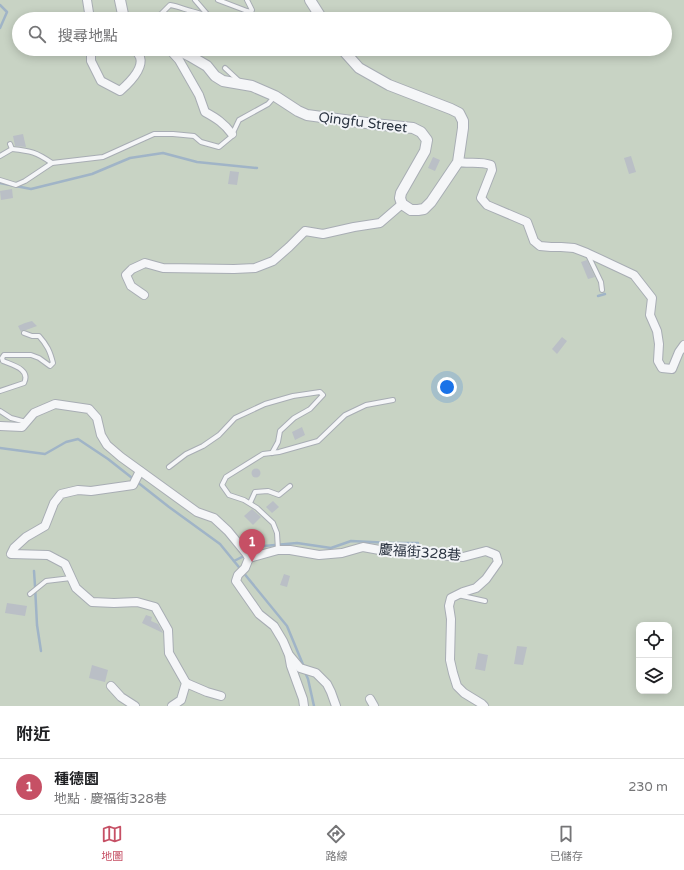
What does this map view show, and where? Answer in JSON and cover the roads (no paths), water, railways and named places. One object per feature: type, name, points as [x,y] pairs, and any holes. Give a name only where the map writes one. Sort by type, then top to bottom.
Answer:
[{"type":"street","points":[[87,0],[89,12]]},
{"type":"street","points":[[120,0],[123,12]]},
{"type":"street","points":[[310,0],[318,12]]},
{"type":"street","points":[[91,56],[91,61],[101,81],[120,91],[130,82],[139,68],[140,59],[138,56]]},
{"type":"street","points":[[175,56],[179,60],[199,95],[205,112],[218,119],[232,134]]},
{"type":"street","name":"Qingfu Street","points":[[190,56],[207,66],[215,76],[223,81],[252,86],[275,96],[307,115],[412,128],[421,132],[427,140],[424,152],[401,192],[400,198],[402,204]]},
{"type":"street","points":[[144,295],[131,286],[126,275],[132,269],[145,263],[163,268],[255,268],[274,261],[305,231],[323,234],[380,223],[402,204],[411,210],[418,210],[424,209],[431,202],[458,162],[463,128],[463,121],[459,113],[388,85],[358,68],[348,56]]},
{"type":"street","points":[[458,162],[484,162],[491,165],[492,170],[481,198],[487,205],[527,222],[534,242],[540,246],[574,248],[634,274],[652,298],[650,315],[657,331],[659,344],[658,361],[662,368],[672,369],[679,352],[684,345]]},
{"type":"street","points":[[0,426],[22,426],[34,413],[55,404],[89,409],[97,418],[101,435],[107,445],[139,474],[196,512],[214,518],[228,531],[248,556],[245,568],[238,575],[236,581],[259,614],[274,626],[283,640],[303,698],[304,706]]},
{"type":"street","points":[[139,474],[133,485],[90,491],[78,490],[61,494],[54,503],[45,526],[26,537],[14,548],[11,554],[48,555],[65,564],[76,588],[92,602],[137,602],[155,607],[168,630],[169,652],[186,682],[207,692],[221,696]]},
{"type":"street","name":"慶福街328巷","points":[[248,556],[278,549],[319,555],[342,553],[363,547],[385,551],[439,554],[456,557],[463,557],[486,551],[496,555],[498,562],[486,579],[476,588],[457,595]]},
{"type":"street","points":[[457,595],[451,598],[449,606],[451,619],[450,660],[457,686],[464,693],[484,706]]},
{"type":"street","points":[[289,655],[300,668],[316,673],[327,684],[336,706]]},
{"type":"street","points":[[172,706],[181,700],[186,682]]},
{"type":"street","points":[[111,686],[121,697],[135,706]]},
{"type":"lane","points":[[195,0],[205,12]]},
{"type":"lane","points":[[218,0],[251,12],[252,10],[247,0]]},
{"type":"lane","points":[[162,12],[170,5],[195,12]]},
{"type":"lane","points":[[225,68],[242,84]]},
{"type":"lane","points":[[0,180],[16,185],[25,181],[52,163],[103,156],[154,134],[194,136],[201,142],[219,146],[231,137],[239,120],[268,104],[275,96]]},
{"type":"lane","points":[[10,144],[12,149]]},
{"type":"lane","points":[[0,156],[12,149],[30,151],[42,156],[52,163]]},
{"type":"lane","points":[[587,253],[601,282],[602,290]]},
{"type":"lane","points":[[0,391],[24,383],[25,380],[21,369],[2,362],[4,355],[31,355],[39,358],[50,366],[53,363],[46,343],[39,336],[32,336],[24,333]]},
{"type":"lane","points":[[169,467],[186,454],[203,446],[219,434],[235,418],[265,404],[293,396],[320,392],[323,396],[310,409],[294,418],[280,431],[278,442],[272,453]]},
{"type":"lane","points":[[278,549],[277,533],[273,523],[265,514],[250,503],[229,495],[222,485],[226,477],[263,454],[279,452],[318,441],[344,415],[366,405],[393,400]]},
{"type":"lane","points":[[0,411],[11,418],[26,422]]},
{"type":"lane","points":[[250,503],[255,492],[268,491],[279,495],[290,486]]},
{"type":"lane","points":[[30,594],[46,581],[71,578]]},
{"type":"lane","points":[[457,595],[485,601]]},
{"type":"waterway","points":[[0,5],[7,12],[0,28]]},
{"type":"waterway","points":[[0,183],[31,189],[92,174],[130,158],[163,153],[197,162],[257,168]]},
{"type":"waterway","points":[[598,296],[605,294]]},
{"type":"waterway","points":[[0,448],[45,454],[66,442],[78,439],[108,459],[169,507],[220,544],[287,626],[304,667]]},
{"type":"waterway","points":[[234,561],[264,546],[297,543],[331,548],[351,541],[418,543]]},
{"type":"waterway","points":[[34,571],[37,625],[41,651]]},
{"type":"waterway","points":[[305,672],[314,706]]},
{"type":"place","name":"種德園","points":[[252,562]]}]
